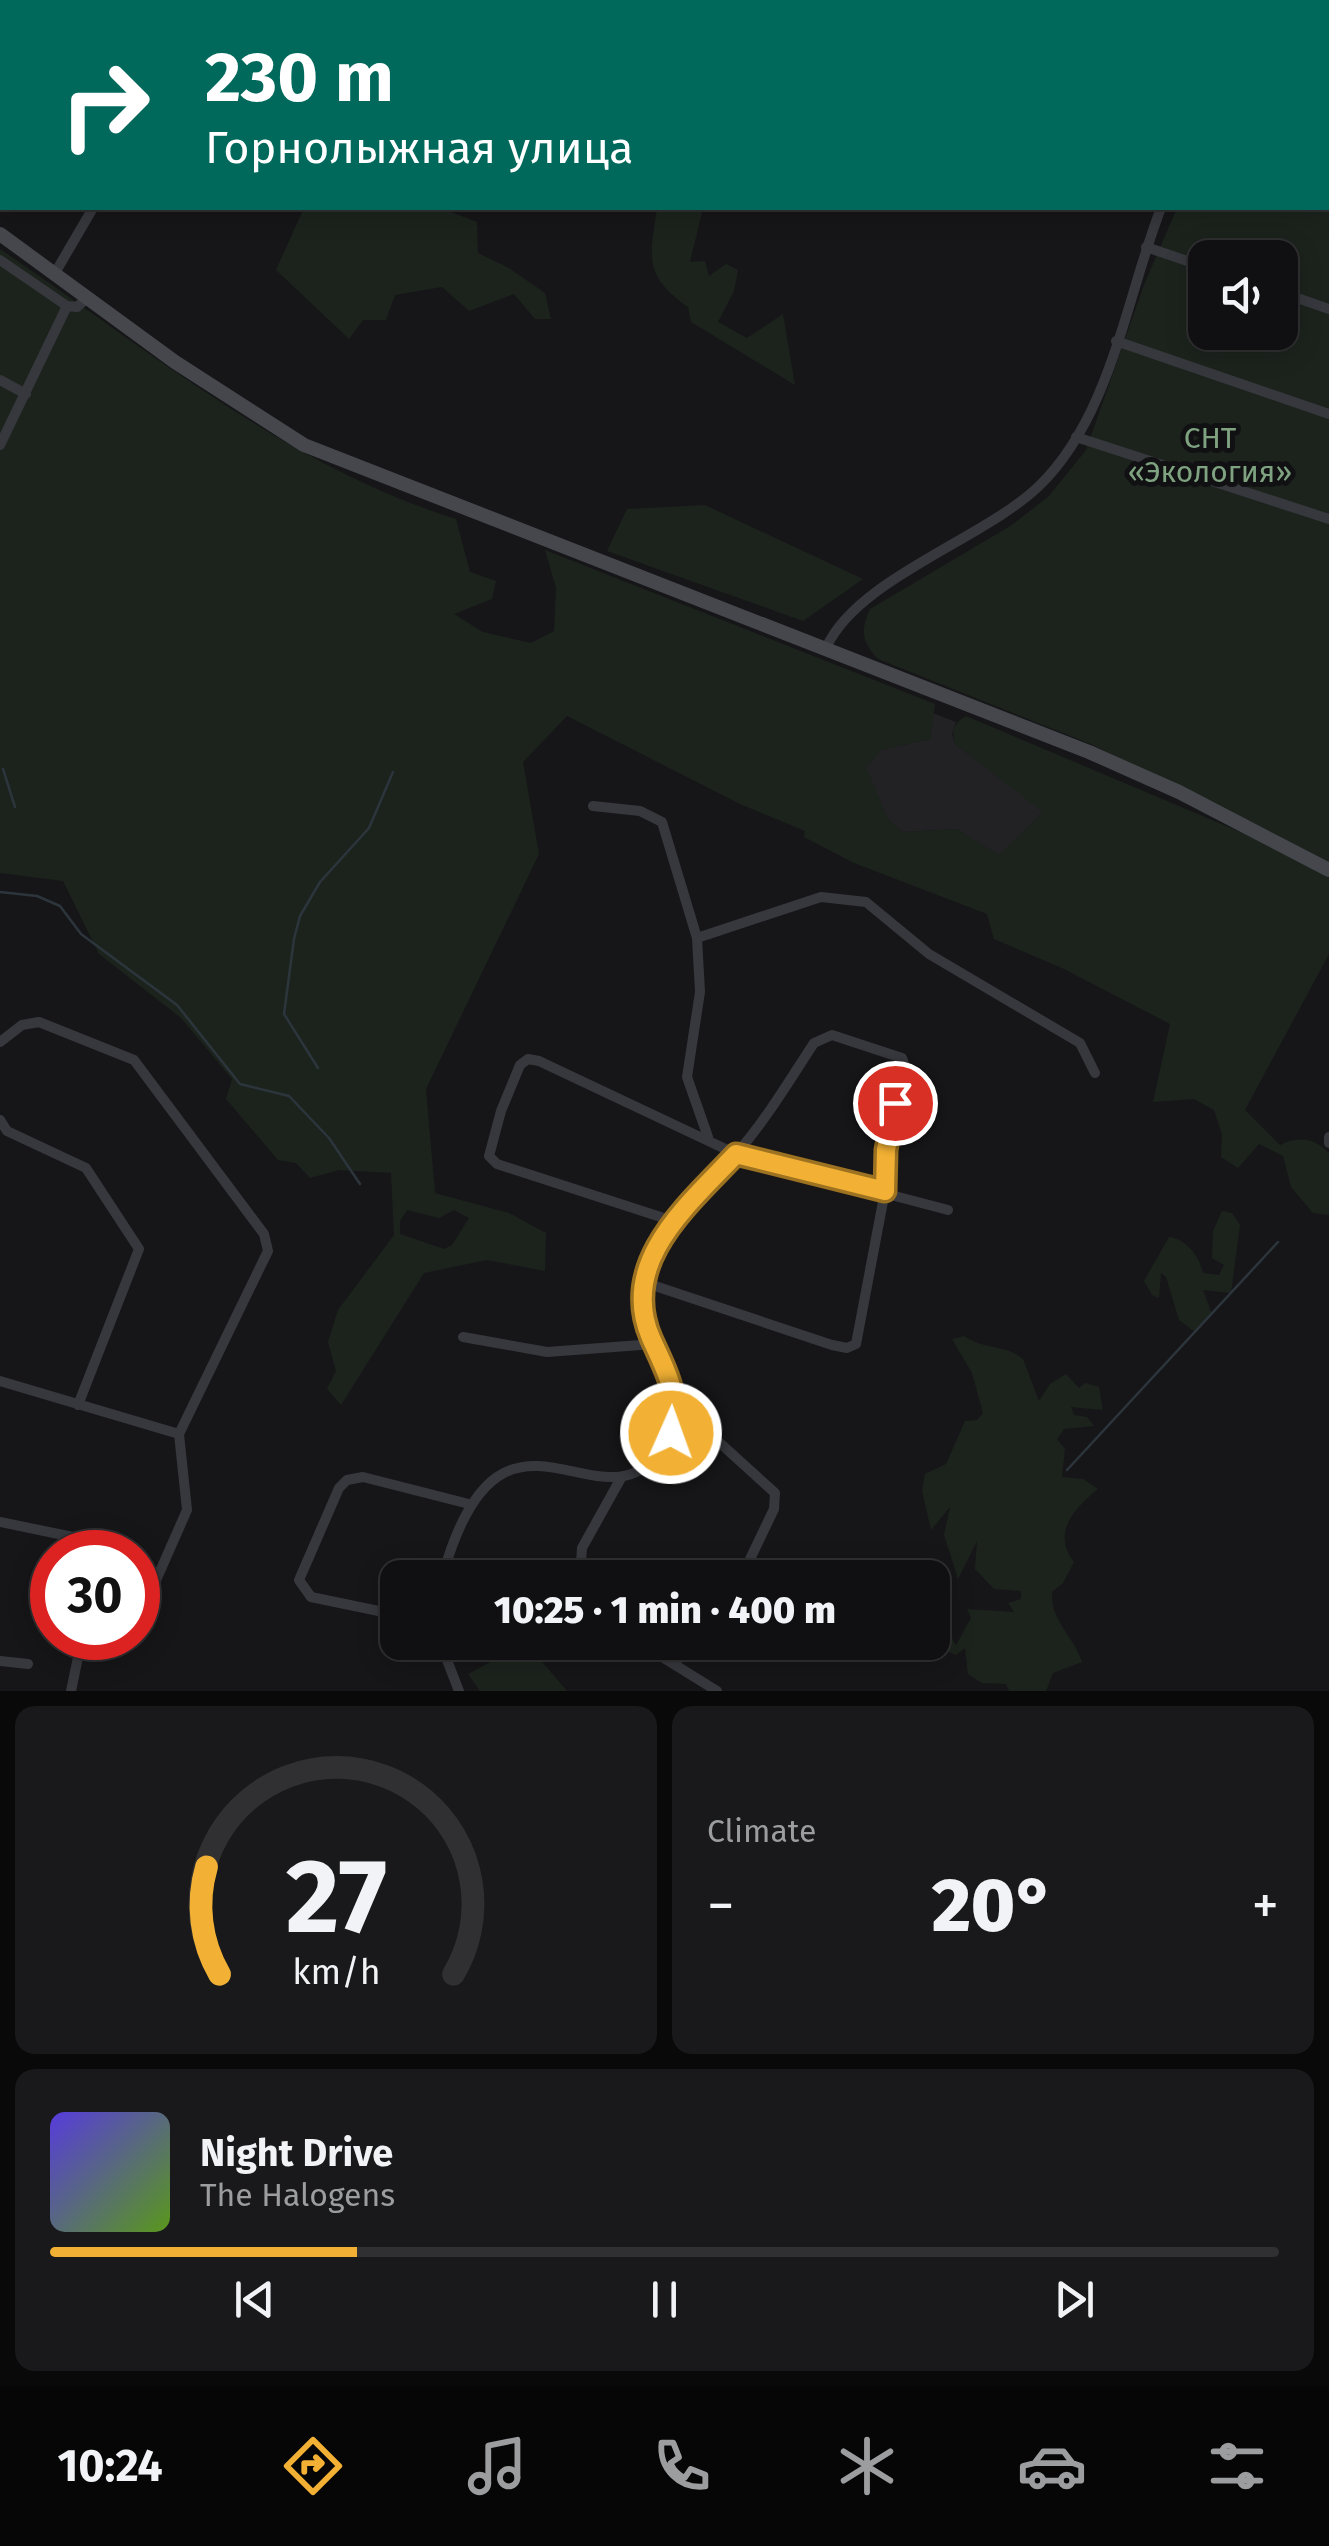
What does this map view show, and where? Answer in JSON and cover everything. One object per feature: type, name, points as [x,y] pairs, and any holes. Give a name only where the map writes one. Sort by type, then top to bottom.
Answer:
[{"type":"main road","points":[[0,234],[175,362],[304,445],[827,646],[1179,792],[1329,870]]},
{"type":"street","points":[[56,273],[92,210]]},
{"type":"street","points":[[827,646],[837,626],[854,611],[942,550],[1000,516],[1040,485],[1076,437],[1116,341],[1161,210]]},
{"type":"street","points":[[1146,247],[1188,261]]},
{"type":"street","points":[[0,260],[67,306],[77,307],[88,297]]},
{"type":"street","points":[[1298,298],[1329,308]]},
{"type":"street","points":[[0,446],[67,306]]},
{"type":"street","points":[[1116,341],[1329,414]]},
{"type":"street","points":[[0,380],[26,394]]},
{"type":"street","points":[[1076,437],[1329,519]]},
{"type":"street","points":[[593,806],[640,811],[662,822],[696,938],[700,992],[687,1078],[708,1138]]},
{"type":"street","points":[[696,938],[821,897],[866,902],[929,954],[1080,1043],[1095,1072]]},
{"type":"street","points":[[0,1042],[22,1025],[39,1022],[134,1060],[146,1070],[264,1234],[268,1251],[264,1268],[180,1434],[187,1510],[160,1571]]},
{"type":"street","points":[[643,1282],[847,1348],[856,1344],[885,1191],[890,1123],[905,1066],[894,1054],[832,1035],[814,1043],[736,1154],[660,1239],[643,1282],[643,1319],[677,1404],[775,1494],[774,1510],[750,1560]]},
{"type":"street","points":[[673,1222],[497,1164],[489,1156],[514,1080],[528,1059],[736,1154],[948,1210]]},
{"type":"street","points":[[0,1120],[7,1132],[86,1168],[139,1249],[78,1405]]},
{"type":"street","points":[[463,1338],[547,1352],[654,1344]]},
{"type":"street","points":[[0,1381],[180,1434]]},
{"type":"street","points":[[449,1560],[469,1504],[482,1486],[524,1466],[544,1463],[600,1480],[642,1470],[660,1453],[671,1433],[677,1404]]},
{"type":"street","points":[[380,1611],[311,1597],[303,1590],[300,1580],[339,1488],[347,1480],[362,1478],[469,1504]]},
{"type":"street","points":[[581,1560],[582,1548],[621,1478]]},
{"type":"street","points":[[0,1522],[39,1530]]},
{"type":"street","points":[[71,1691],[77,1660]]},
{"type":"street","points":[[447,1660],[460,1691]]},
{"type":"street","points":[[667,1660],[717,1691]]},
{"type":"street","points":[[674,1664],[677,1660]]},
{"type":"street","points":[[0,1661],[28,1664]]},
{"type":"shaded area","points":[[933,713],[956,722],[952,734],[955,744],[1044,811],[999,856],[957,829],[903,832],[889,821],[865,767],[881,750],[930,739]]},
{"type":"green space","points":[[303,210],[446,210],[477,222],[478,253],[509,268],[545,293],[551,319],[535,319],[514,294],[469,311],[442,287],[395,295],[386,320],[363,320],[349,339],[276,270]]},
{"type":"green space","points":[[657,210],[703,210],[690,262],[705,261],[709,276],[726,264],[738,270],[734,291],[718,322],[747,338],[783,314],[795,385],[691,322],[688,307],[673,296],[657,275],[653,240]]},
{"type":"green space","name":"СНТ «Экология»","points":[[1176,210],[1329,210],[1329,864],[1093,745],[878,659],[866,642],[864,630],[870,609],[1012,525],[1049,496],[1086,450],[1144,285]]},
{"type":"green space","points":[[0,249],[164,364],[276,436],[394,496],[456,519],[470,572],[496,581],[492,599],[454,614],[483,632],[531,643],[554,631],[556,588],[545,550],[935,704],[930,739],[882,750],[866,767],[889,821],[903,832],[957,829],[999,855],[1043,812],[955,744],[954,727],[966,716],[1271,845],[1329,876],[1329,954],[1245,1110],[1280,1145],[1306,1140],[1329,1153],[1329,1215],[1313,1213],[1291,1187],[1283,1156],[1259,1144],[1238,1168],[1221,1157],[1222,1134],[1214,1110],[1194,1099],[1153,1102],[1170,1024],[1062,968],[994,939],[987,914],[854,863],[804,837],[805,831],[740,804],[567,716],[523,762],[539,854],[426,1089],[435,1193],[509,1213],[546,1233],[545,1271],[487,1260],[424,1273],[341,1405],[327,1389],[336,1371],[328,1342],[338,1310],[394,1235],[391,1173],[339,1170],[310,1178],[296,1163],[278,1160],[226,1099],[232,1079],[181,1018],[99,954],[63,881],[0,873]],"holes":[[[407,1210],[439,1218],[454,1210],[469,1218],[452,1245],[444,1249],[400,1234],[400,1221]]]},
{"type":"green space","points":[[705,505],[863,579],[803,621],[607,551],[627,509]]},
{"type":"green space","points":[[1222,1211],[1232,1213],[1240,1225],[1231,1293],[1203,1290],[1212,1314],[1195,1332],[1179,1320],[1166,1277],[1161,1273],[1159,1298],[1152,1295],[1144,1281],[1169,1237],[1191,1250],[1203,1273],[1219,1275],[1224,1265],[1212,1258],[1213,1231]]},
{"type":"green space","points":[[964,1336],[1023,1359],[1039,1401],[1050,1384],[1066,1374],[1079,1388],[1085,1383],[1099,1387],[1103,1410],[1071,1407],[1074,1415],[1087,1417],[1094,1426],[1064,1429],[1057,1439],[1065,1449],[1062,1477],[1083,1479],[1098,1489],[1069,1521],[1065,1541],[1074,1562],[1063,1583],[1052,1592],[1055,1612],[1082,1662],[1053,1673],[1046,1691],[1009,1691],[1006,1684],[982,1683],[968,1674],[965,1648],[956,1655],[950,1653],[950,1636],[956,1645],[971,1618],[967,1609],[1014,1612],[1008,1603],[1021,1599],[1021,1591],[994,1589],[975,1569],[977,1541],[958,1579],[944,1535],[950,1507],[931,1530],[922,1491],[925,1474],[946,1464],[965,1421],[977,1420],[983,1413],[972,1373],[952,1339]]},
{"type":"green space","points":[[494,1660],[541,1660],[567,1691],[480,1691],[468,1674]]},
{"type":"waterway","points":[[3,769],[15,807]]},
{"type":"waterway","points":[[318,1068],[284,1014],[294,939],[300,916],[320,882],[369,828],[393,772]]},
{"type":"waterway","points":[[0,892],[37,896],[60,906],[81,934],[177,1005],[240,1084],[289,1096],[329,1138],[360,1184]]},
{"type":"waterway","points":[[1067,1470],[1278,1242]]},
{"type":"route","points":[[671,1433],[677,1404],[672,1381],[643,1319],[641,1302],[643,1282],[660,1239],[736,1154],[885,1191],[886,1150],[895,1103]]}]
